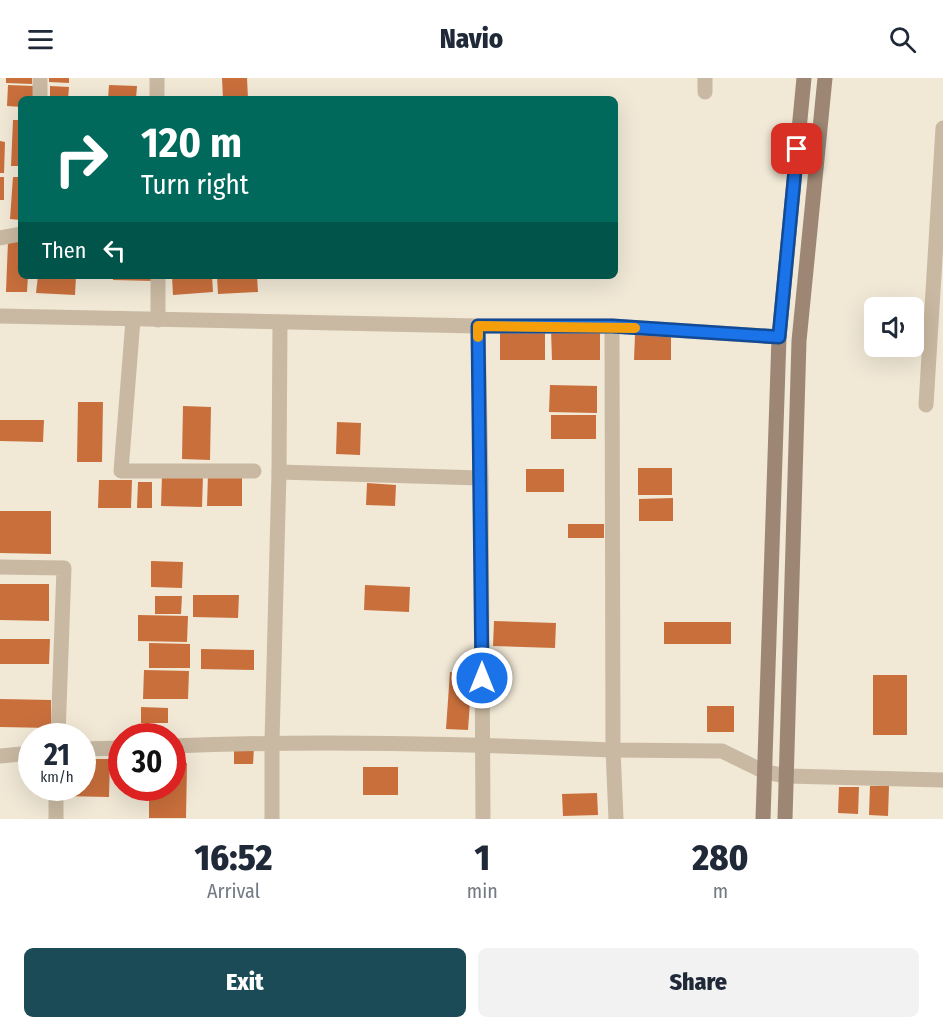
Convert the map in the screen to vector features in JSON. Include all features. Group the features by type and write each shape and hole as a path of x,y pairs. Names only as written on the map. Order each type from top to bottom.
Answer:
{"street":[{"path":"40,78 40,96"},
{"path":"157,78 157,96"},
{"path":"763,819 779,337 804,78"},
{"path":"784,819 799,341 825,78"},
{"path":"926,405 943,128"},
{"path":"0,238 18,235"},
{"path":"158,279 158,320"},
{"path":"0,316 280,323 612,326 779,337"},
{"path":"133,320 121,471 254,471"},
{"path":"272,819 280,323"},
{"path":"478,326 483,819"},
{"path":"612,326 613,750 616,819"},
{"path":"279,472 481,478"},
{"path":"0,567 64,568 58,723"},
{"path":"186,745 272,742 722,751 765,772 787,776 943,780"},
{"path":"0,756 18,754"},
{"path":"56,801 56,819"}],"building":[{"path":"6,78 32,78 32,84 6,83"},
{"path":"49,78 69,78 69,83 49,82"},
{"path":"222,78 247,78 248,96 223,96"},
{"path":"8,85 34,86 33,96 18,96 18,107 7,106"},
{"path":"109,85 137,86 136,96 108,96"},
{"path":"50,86 69,87 68,96 50,96"},
{"path":"13,120 18,120 18,166 11,166"},
{"path":"0,141 5,142 4,173 0,173"},
{"path":"0,177 4,177 4,200 0,200"},
{"path":"13,177 18,177 18,220 10,219"},
{"path":"8,241 18,241 18,279 28,279 27,292 6,292"},
{"path":"38,279 76,279 75,295 36,293"},
{"path":"154,279 154,281 113,280"},
{"path":"172,279 212,279 213,292 173,295"},
{"path":"217,279 257,279 258,292 218,294"},
{"path":"551,330 600,330 600,360 552,360"},
{"path":"500,331 545,331 545,360 500,360"},
{"path":"635,335 671,335 671,360 634,360"},
{"path":"550,385 597,386 597,413 549,412"},
{"path":"78,402 103,402 102,462 77,462"},
{"path":"183,406 211,407 210,460 182,459"},
{"path":"551,415 596,415 596,439 551,439"},
{"path":"0,420 44,420 43,442 0,441"},
{"path":"337,422 361,423 360,455 336,454"},
{"path":"638,468 672,468 672,495 638,495"},
{"path":"526,469 564,469 564,492 526,492"},
{"path":"162,475 203,475 202,507 161,506"},
{"path":"208,475 242,475 242,506 207,506"},
{"path":"99,480 132,480 131,508 98,508"},
{"path":"138,482 152,482 152,508 137,508"},
{"path":"367,483 396,485 395,506 366,505"},
{"path":"673,498 673,521 639,521 639,499"},
{"path":"0,511 51,511 51,554 0,553"},
{"path":"568,524 604,524 604,538 568,538"},
{"path":"151,561 183,562 182,588 151,587"},
{"path":"0,584 49,584 49,621 0,620"},
{"path":"365,585 410,587 409,612 364,610"},
{"path":"193,595 239,595 238,618 193,617"},
{"path":"155,596 182,596 181,614 155,614"},
{"path":"138,615 188,616 187,642 138,641"},
{"path":"494,621 556,623 555,648 493,646"},
{"path":"664,622 731,622 731,644 664,644"},
{"path":"0,639 50,639 49,664 0,664"},
{"path":"149,643 190,644 190,668 149,668"},
{"path":"201,649 254,650 254,670 201,669"},
{"path":"144,670 189,671 188,699 143,699"},
{"path":"450,672 472,674 468,730 446,729"},
{"path":"873,675 907,675 907,735 873,735"},
{"path":"0,699 51,700 51,723 18,723 18,727 0,727"},
{"path":"707,706 734,706 734,732 707,732"},
{"path":"141,707 168,708 168,723 141,723"},
{"path":"234,747 254,747 253,764 234,764"},
{"path":"96,759 108,759 108,797 96,797"},
{"path":"187,763 186,818 149,818 149,801 186,801"},
{"path":"363,767 398,767 398,795 363,795"},
{"path":"870,786 889,786 888,816 869,815"},
{"path":"839,787 859,787 858,814 838,813"},
{"path":"597,793 598,815 563,816 562,794"}],"slow traffic":[{"path":"478,337 478,326 635,328"}],"route":[{"path":"482,678 478,326 612,326 779,337 797,149"}]}
